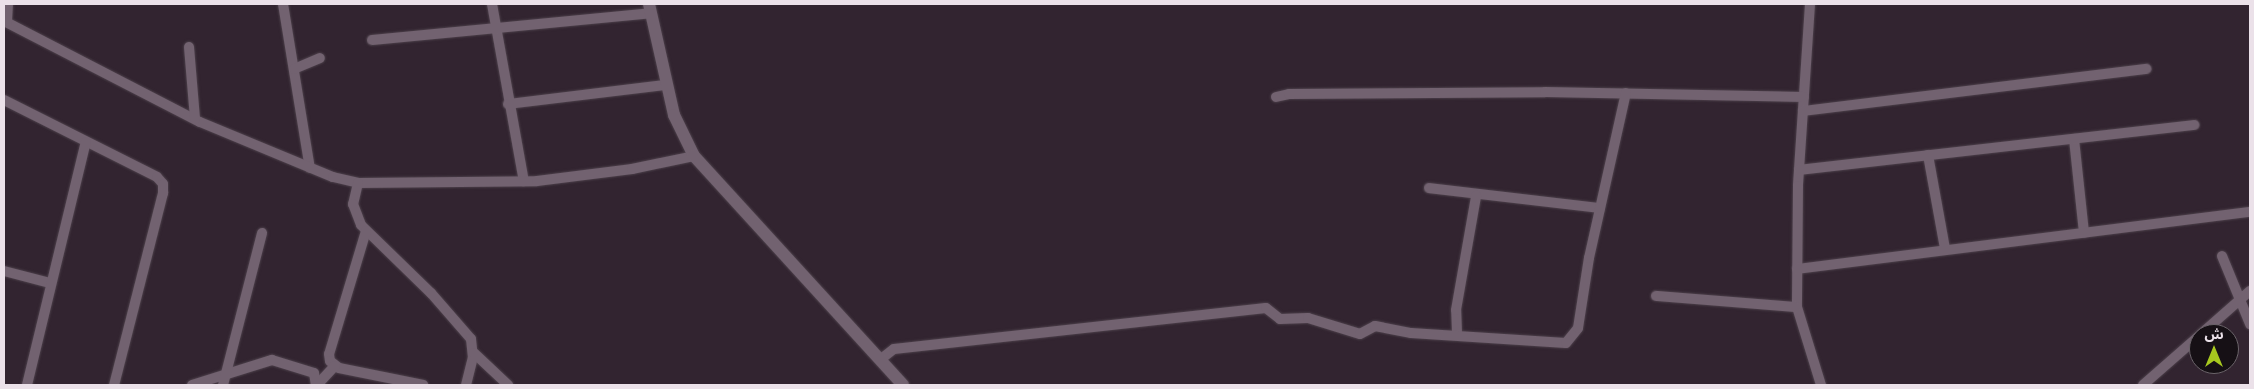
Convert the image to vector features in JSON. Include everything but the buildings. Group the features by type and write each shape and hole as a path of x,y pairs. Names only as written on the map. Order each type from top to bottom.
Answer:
{"street":[{"path":"8,4 5,22 195,119 310,168 358,183 524,181 632,169 694,156"},
{"path":"283,4 310,168"},
{"path":"492,4 508,104 524,181"},
{"path":"1810,4 1799,170 1797,307 1821,385"},
{"path":"372,40 496,29 650,9 674,115 694,156 881,359 902,385"},
{"path":"190,47 195,119"},
{"path":"294,69 320,58"},
{"path":"1803,111 2146,69"},
{"path":"508,104 616,94 666,85"},
{"path":"1276,97 1299,94 1626,93 1804,97"},
{"path":"881,359 894,349 1266,308 1280,319 1308,318 1360,334 1375,326 1411,333 1457,333 1566,342 1578,328 1600,208 1626,93"},
{"path":"4,100 157,177 164,187 114,385"},
{"path":"1799,170 2194,125"},
{"path":"2074,139 2084,232"},
{"path":"27,385 50,283 86,142"},
{"path":"1928,155 1945,249"},
{"path":"358,183 353,204 357,219 366,231 450,312 470,339 474,353 466,385"},
{"path":"1429,188 1476,196 1600,208"},
{"path":"1457,333 1456,310 1476,196"},
{"path":"1797,269 2250,212"},
{"path":"366,231 329,354 335,366 391,382 423,385"},
{"path":"222,385 262,233"},
{"path":"2222,256 2250,324"},
{"path":"4,272 50,283"},
{"path":"2213,324 2250,291"},
{"path":"1656,296 1797,307"},
{"path":"2143,385 2189,345"},
{"path":"474,353 508,385"},
{"path":"192,385 272,360 314,373 316,385"},
{"path":"316,385 335,366"}]}
